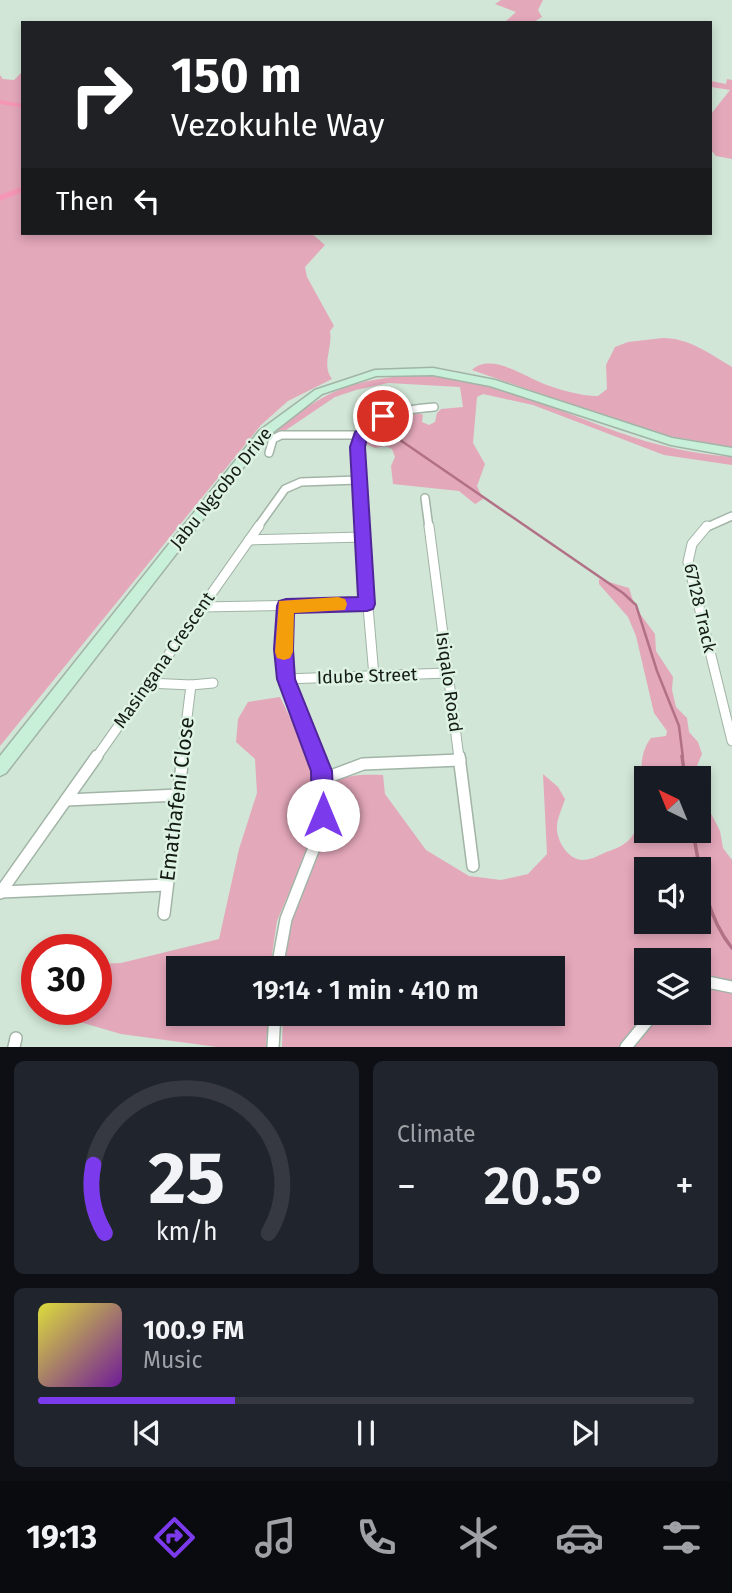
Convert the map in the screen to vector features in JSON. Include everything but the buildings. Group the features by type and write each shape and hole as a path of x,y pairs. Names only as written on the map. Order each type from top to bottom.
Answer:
{"main road":[{"name":"Jabu Ngcobo Drive","path":"0,768 263,435 300,402 340,382 406,371 474,376 653,438 732,452"}],"street":[{"path":"374,676 358,480 360,435 373,423 392,412 434,407"},
{"path":"269,453 273,439 281,435 360,435"},
{"name":"Masingana Crescent","path":"0,893 289,486 301,482 358,480"},
{"name":"Isiqalo Road","path":"425,498 473,866"},
{"name":"67128 Track","path":"732,516 710,524 694,539 688,562 732,741"},
{"path":"249,540 363,537"},
{"path":"201,607 367,604"},
{"path":"279,956 282,933 291,901 319,835 323,815 323,779 317,756 286,679 286,606"},
{"name":"Idube Street","path":"286,679 447,673"},
{"path":"148,683 214,683"},
{"name":"Emathafeni Close","path":"164,914 191,685"},
{"path":"323,779 363,764 460,760"},
{"path":"66,800 178,795"},
{"path":"0,893 166,885"},
{"path":"711,983 732,987"},
{"path":"626,1047 644,1025"},
{"path":"273,1047 274,1026"}],"shaded area":[{"path":"501,0 543,0 538,10 542,17 535,21 506,21 516,12 495,4"},
{"path":"21,73 21,235 313,235 325,245 305,267 307,277 334,326 330,331 327,362 332,379 288,401 261,425 0,746 0,75 3,79 14,80"},
{"path":"727,79 732,80 732,159 716,156 712,151 712,113 730,90 712,87 712,81 726,84"},
{"path":"663,338 690,344 732,367 732,447 657,434 472,370 480,365 498,365 544,384 577,394 598,396 607,389 606,365 615,347 628,342"},
{"path":"418,375 474,383 500,390 645,441 682,450 732,457 732,465 664,455 533,405 483,394 477,397 473,443 485,464 477,486 483,499 475,504 459,491 393,484 391,466 395,457 392,449 385,446 375,448 365,443 374,429 394,418 417,412 423,415 422,422 429,425 435,422 441,409 463,407 460,387 388,383 356,390 335,397 286,430 275,431 325,396 341,389 375,380"},
{"path":"599,579 629,588 635,607 655,634 656,651 673,677 672,690 676,707 687,718 689,732 698,742 702,754 697,766 642,766 651,738 666,736 667,731 654,713 636,636 628,617 599,584"},
{"path":"280,697 303,744 319,797 315,831 277,921 272,956 166,956 166,1026 267,1026 266,1047 217,1047 121,1034 90,1025 112,1025 112,963 219,939 239,849 257,793 255,759 236,742 238,719 248,702"},
{"path":"543,774 558,787 565,799 557,830 562,845 569,854 578,859 588,859 628,841 634,832 634,844 710,844 711,813 720,831 723,848 732,860 732,1047 282,1047 283,1026 565,1026 565,956 286,956 297,907 329,820 330,782 356,776 383,775 385,794 426,850 469,876 501,880 528,874 547,854"}],"waterway":[{"path":"0,102 21,106"},
{"path":"0,198 21,190"},
{"path":"387,431 623,593 636,605 657,671 679,726 683,758"},
{"path":"682,756 683,766"},
{"path":"696,844 710,907 732,948"}],"slow traffic":[{"path":"284,652 286,606 338,604"}],"route":[{"path":"323,815 322,771 286,679 286,606 367,604 358,447 360,435 383,416"}]}
